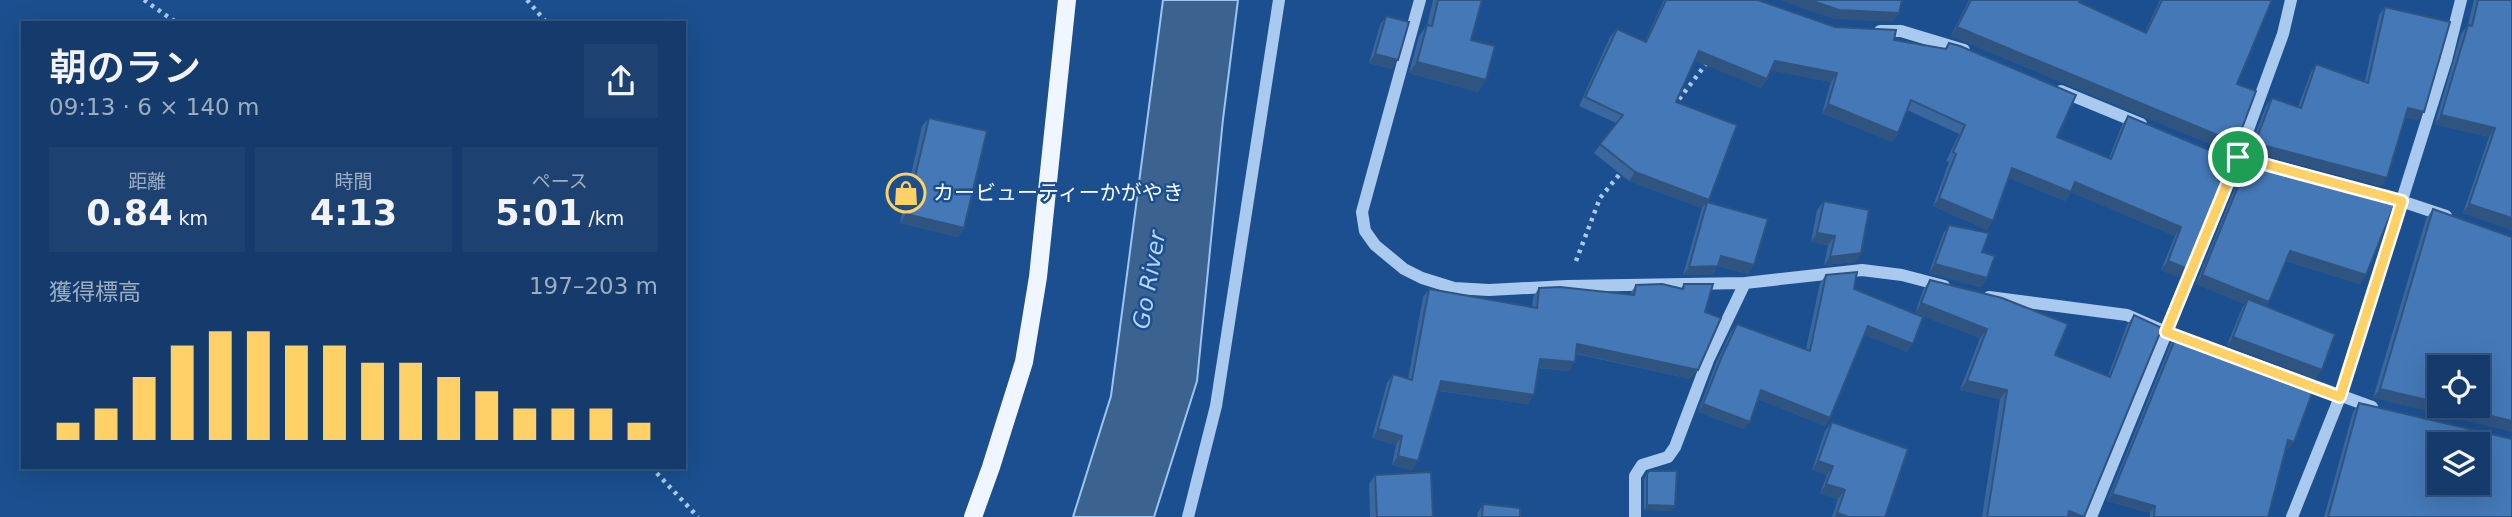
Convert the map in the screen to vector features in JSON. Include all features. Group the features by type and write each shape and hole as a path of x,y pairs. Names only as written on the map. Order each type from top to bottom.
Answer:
{"main road":[{"path":"973,517 992,467 1024,362 1038,277 1067,0"}],"street":[{"path":"1188,517 1216,406 1279,0"},
{"path":"1420,0 1362,212 1365,231 1375,245 1404,269 1454,288 1489,290 1745,283 1862,270 1902,275 1954,289"},
{"path":"2091,517 2238,157 2283,34 2291,0"},
{"path":"2292,517 2340,397 2446,60 2461,0"},
{"path":"1866,30 1900,32 1983,57"},
{"path":"2047,84 2149,128"},
{"path":"2200,149 2213,155 2238,157 2322,179"},
{"path":"2375,193 2463,222"},
{"path":"1635,517 1635,476 1642,465 1668,457 1675,447 1707,360 1745,283"},
{"path":"1980,296 2127,315 2340,397 2388,412"}],"path":[{"path":"144,0 174,21"},
{"path":"527,0 545,21"},
{"path":"1667,115 1713,53"},
{"path":"1567,286 1600,198 1625,167"},
{"path":"653,469 698,517"}],"water":[{"name":"Go River","path":"1163,0 1238,0 1223,119 1197,381 1154,517 1073,517 1111,396"}],"building":[{"path":"1438,0 1482,0 1471,40 1495,46 1486,80 1417,62 1427,25 1432,26"},
{"path":"1666,0 1758,0 1835,27 1896,30 1894,40 1946,49 1949,43 1960,46 2076,95 2057,137 2111,159 2128,116 2216,153 2232,156 2186,268 2168,261 2181,227 2075,182 2071,192 2012,168 1993,221 1939,198 1956,154 1953,152 1965,125 1911,100 1898,133 1828,104 1837,73 1775,61 1767,79 1699,51 1676,102 1737,125 1709,200 1635,172 1600,144 1623,115 1585,97 1617,29 1646,42"},
{"path":"1810,0 1902,0 1899,13 1839,10"},
{"path":"1971,0 2080,0 2079,2 2146,33 2162,0 2272,0 2237,84 2256,91 2238,139 2222,137 1957,27"},
{"path":"2478,0 2512,0 2512,218 2469,204 2495,128 2441,115 2468,25 2472,26"},
{"path":"2385,7 2450,22 2424,112 2408,108 2387,178 2255,143 2272,98 2301,108 2316,64 2368,83"},
{"path":"1386,16 1409,22 1398,60 1375,54"},
{"path":"929,118 987,131 964,228 906,214"},
{"path":"2249,159 2397,198 2366,275 2290,251 2269,302 2202,275"},
{"path":"1824,201 1869,210 1861,253 1830,257 1835,236 1817,233"},
{"path":"1707,202 1768,219 1754,265 1721,256 1718,266 1689,267"},
{"path":"2433,209 2512,237 2512,421 2490,416 2490,355 2427,355 2427,400 2380,389"},
{"path":"1949,225 1989,233 1982,252 1995,256 1987,278 1935,264"},
{"path":"1857,272 1854,289 1923,317 1913,344 1868,326 1830,418 1761,390 1750,422 1703,404 1737,324 1810,351 1826,275"},
{"path":"1930,280 2002,298 2068,324 2055,355 2110,377 2134,315 2162,328 2084,517 2069,511 2068,517 1987,517 2007,390 1967,381 1987,329 1921,303"},
{"path":"1662,284 1683,289 1684,284 1713,284 1705,312 1721,318 1698,370 1577,344 1575,362 1540,359 1534,395 1441,381 1418,461 1398,456 1402,436 1378,429 1393,374 1412,380 1429,289 1537,308 1539,288 1560,287 1634,295 1636,285"},
{"path":"2248,299 2335,334 2322,370 2233,337"},
{"path":"2176,337 2314,388 2294,442 2288,440 2268,517 2154,517 2155,506 2112,494"},
{"path":"2359,403 2482,432 2427,432 2427,495 2490,495 2490,434 2512,439 2512,517 2328,517"},
{"path":"1832,422 1908,449 1885,517 1849,517 1837,513 1845,490 1826,484 1833,466 1818,461"},
{"path":"1649,471 1677,471 1675,506 1647,505"},
{"path":"1431,472 1433,517 1377,517 1375,475"},
{"path":"1483,504 1520,508 1520,517 1482,517"}],"place":[{"name":"カービューティーかがやき","path":"906,193"}],"route":[{"path":"2238,157 2402,201 2340,397 2166,332 2238,157"}]}
